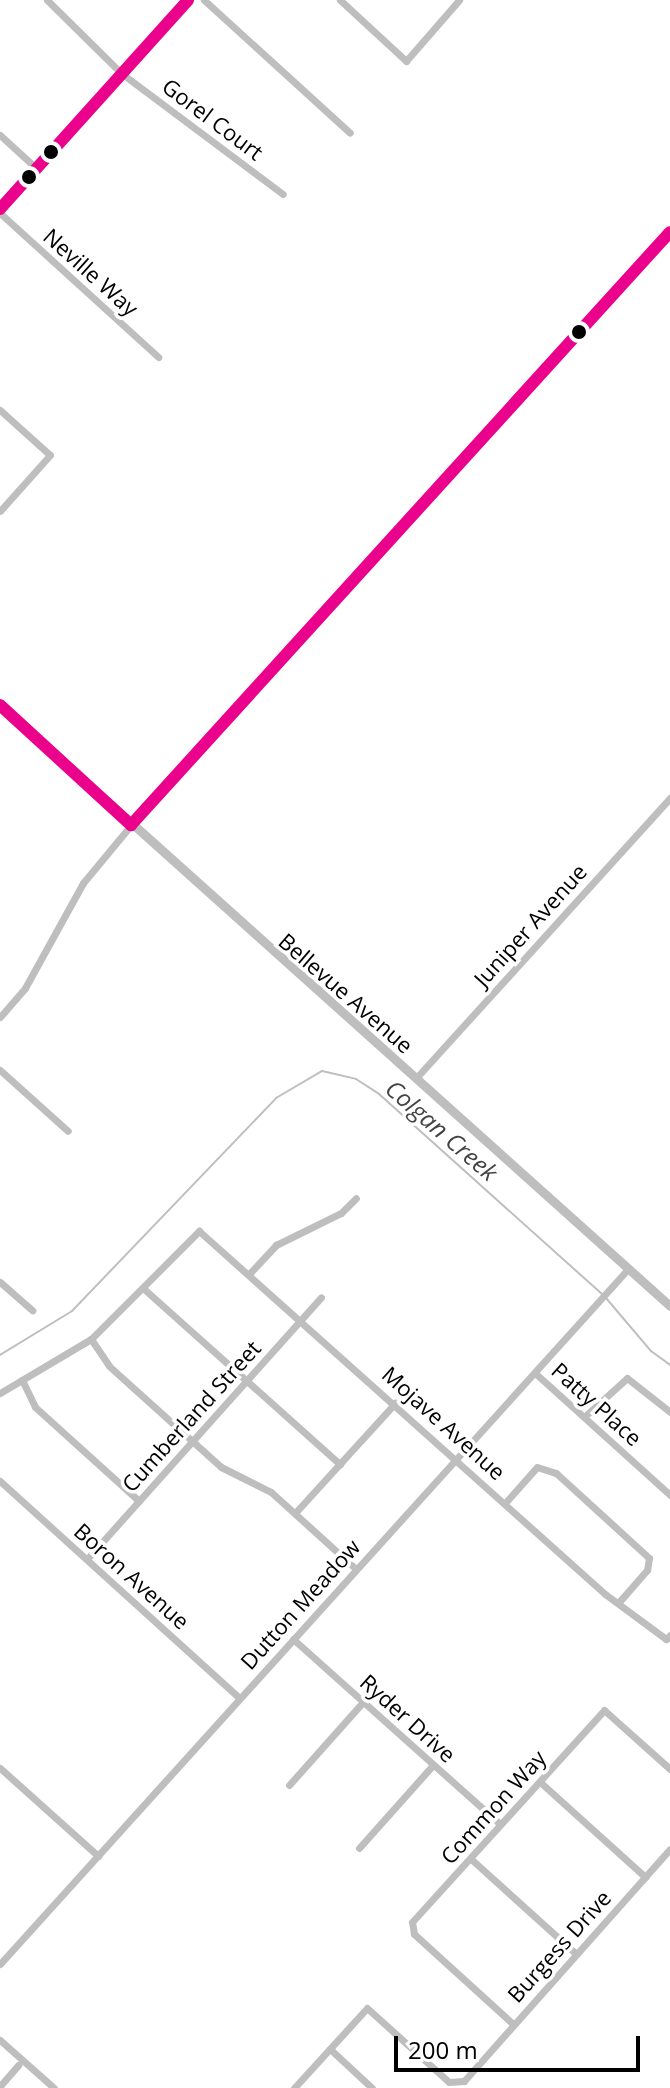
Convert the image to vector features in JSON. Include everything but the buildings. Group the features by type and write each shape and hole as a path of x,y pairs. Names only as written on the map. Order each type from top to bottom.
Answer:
{"street":[{"name":"Gorel Court","path":"47,0 121,73 283,194"},
{"path":"0,211 188,0"},
{"path":"204,0 350,133"},
{"path":"340,0 406,61 459,0"},
{"path":"0,135 36,168"},
{"name":"Neville Way","path":"0,211 158,357"},
{"path":"0,1017 25,988 83,883 131,825 670,232"},
{"path":"0,410 50,455 0,511"},
{"name":"Bellevue Avenue","path":"0,705 670,1306"},
{"name":"Juniper Avenue","path":"417,1077 670,798"},
{"path":"0,1070 68,1131"},
{"path":"249,1274 276,1245 341,1213 356,1198"},
{"name":"Mojave Avenue","path":"144,1289 190,1235 199,1231 619,1602 668,1637"},
{"name":"Dutton Meadow","path":"0,1964 628,1269"},
{"path":"0,1282 32,1310"},
{"path":"0,1393 91,1339 144,1289 340,1464"},
{"name":"Cumberland Street","path":"87,1559 321,1297"},
{"path":"91,1339 109,1366 221,1467 271,1492 356,1569"},
{"name":"Patty Place","path":"535,1373 670,1495"},
{"path":"584,1417 618,1381 627,1378 670,1412"},
{"path":"22,1380 35,1407 139,1501"},
{"path":"295,1513 395,1403"},
{"path":"505,1503 537,1467 556,1473 649,1558 647,1570 619,1602"},
{"name":"Boron Avenue","path":"0,1481 239,1698"},
{"name":"Ryder Drive","path":"293,1639 499,1823"},
{"path":"289,1785 363,1702"},
{"name":"Common Way","path":"513,2024 411,1928 499,1823 604,1710 670,1769"},
{"path":"359,1848 433,1765"},
{"path":"0,1768 98,1856"},
{"path":"540,1782 645,1877"},
{"name":"Burgess Drive","path":"330,2049 367,2008 442,2076 457,2083 670,1849"},
{"path":"471,1859 576,1954"},
{"path":"0,2040 54,2088"},
{"path":"294,2088 330,2049 372,2088"},
{"path":"0,2086 18,2065"}],"waterway":[{"name":"Colgan Creek","path":"0,1355 72,1311 276,1098 322,1071 356,1079 379,1094 602,1294"},
{"name":"Colgan Creek","path":"606,1298 651,1351 670,1365"}],"transit line":[{"path":"0,209 188,0"},
{"path":"0,705 131,825 670,232"}]}
